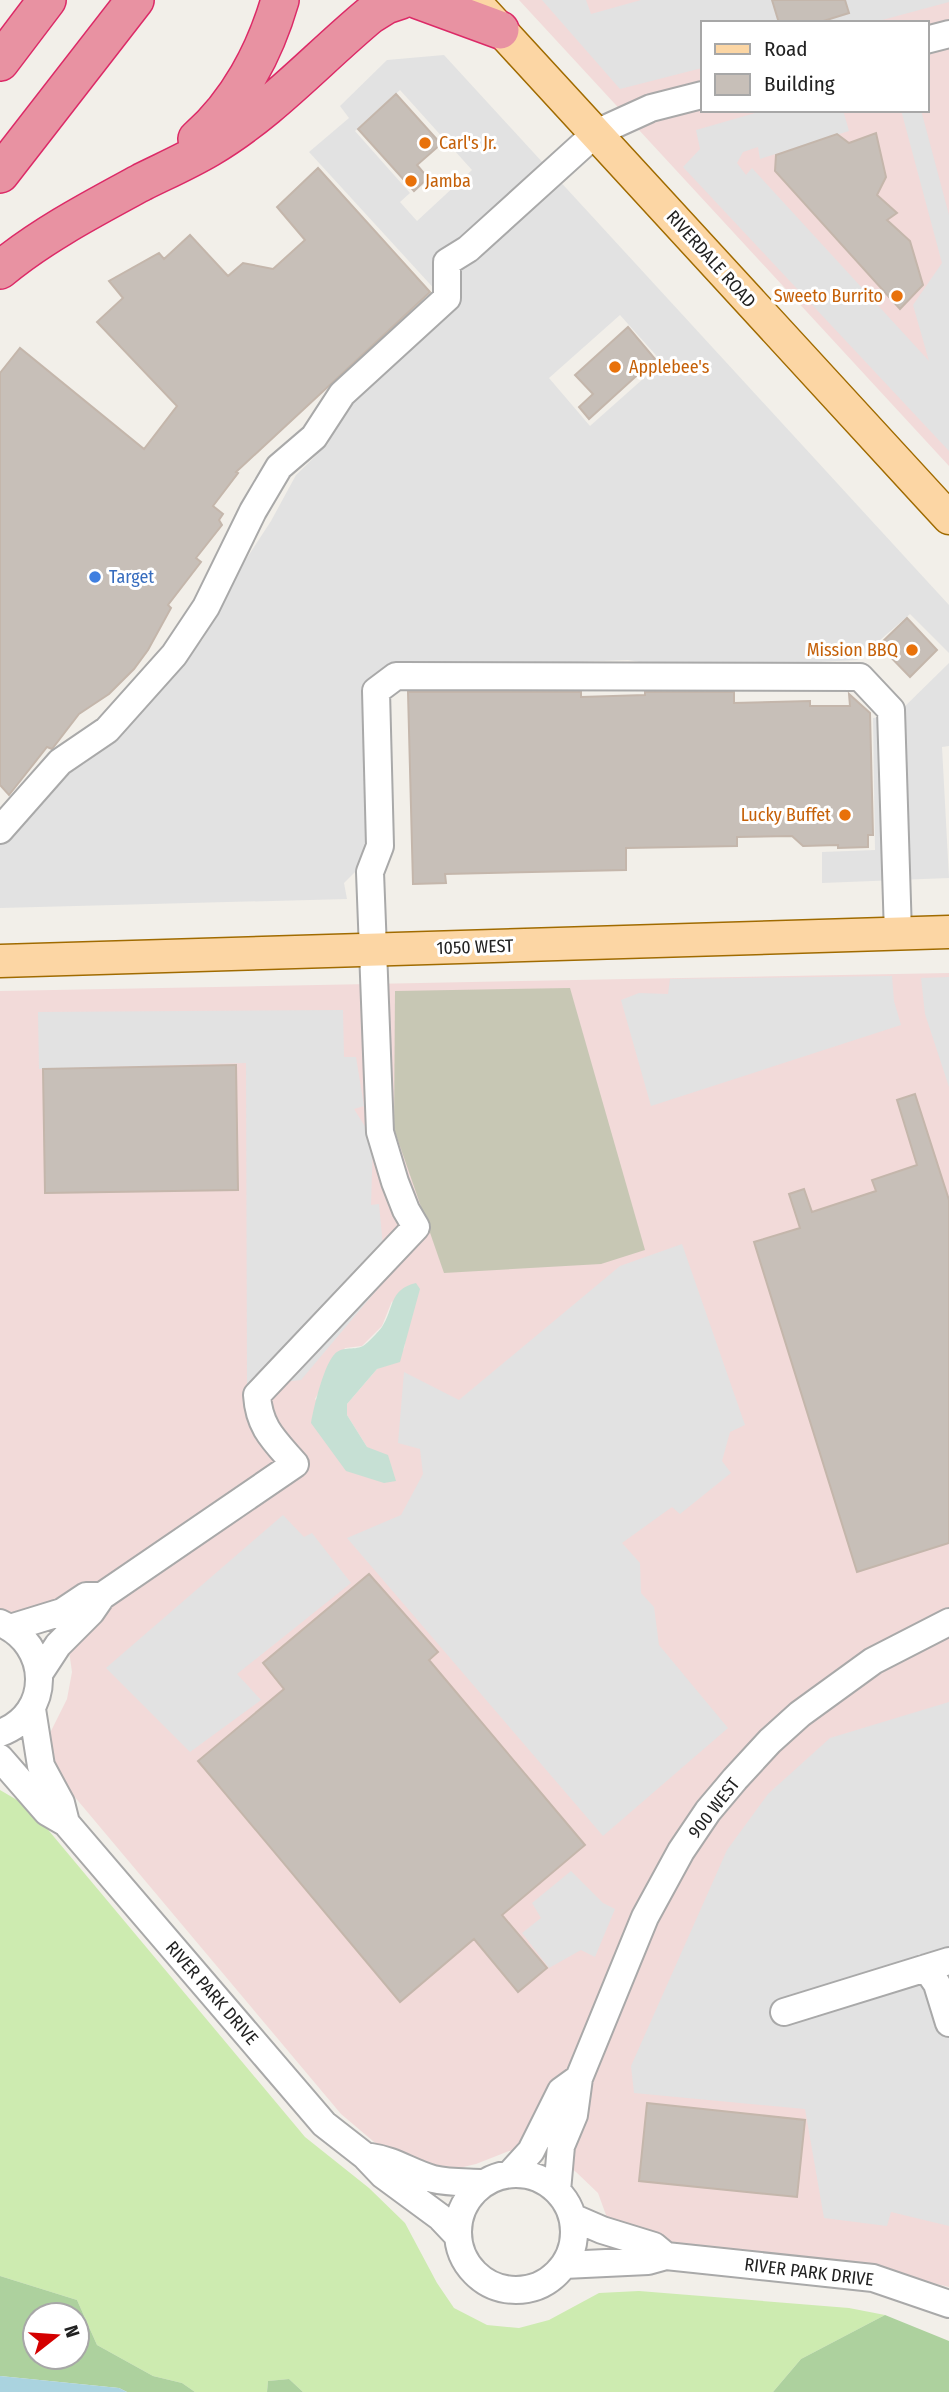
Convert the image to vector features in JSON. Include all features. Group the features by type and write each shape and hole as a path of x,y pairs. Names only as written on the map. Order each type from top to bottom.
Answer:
{"highway":[{"path":"0,62 47,0"},
{"path":"0,174 135,0"},
{"path":"141,183 202,135 230,103 256,62 280,0"},
{"path":"0,270 13,258 66,226 208,149 281,96 370,15 401,0"},
{"path":"418,0 497,15"}],"main road":[{"name":"RIVERDALE ROAD","path":"473,0 497,15 596,133 949,518"},
{"name":"1050 WEST","path":"0,961 949,932"}],"street":[{"path":"928,39 949,34"},
{"path":"0,830 60,761 107,730 174,656 206,607 253,512 279,467 314,436 342,394 447,298 447,262 468,249 596,133 652,108 701,95"},
{"path":"39,1674 58,1646 91,1612 102,1596 295,1464 263,1426 257,1395 416,1227 395,1182 380,1132 370,872 380,846 376,691 397,676 860,677 891,710 898,934"},
{"path":"5,1626 62,1612 86,1596 102,1596"},
{"name":"900 WEST","path":"557,2191 561,2146 574,2115 579,2078 645,1917 669,1870 708,1811 770,1741 813,1703 873,1661 949,1622"},
{"path":"0,1734 22,1721 32,1709 39,1686 37,1660 31,1647 5,1626"},
{"name":"RIVER PARK DRIVE","path":"32,1709 41,1766 61,1803 66,1823"},
{"name":"RIVER PARK DRIVE","path":"0,1758 47,1812 66,1823 324,2124 365,2156 383,2175 440,2217 458,2236"},
{"path":"784,2012 937,1964 937,1984 949,2023"},
{"name":"900 WEST","path":"511,2173 531,2151 561,2091 579,2078"},
{"name":"RIVER PARK DRIVE","path":"365,2156 390,2160 436,2180 483,2183"},
{"path":"511,2173 544,2180 557,2191 572,2217 573,2242 564,2264 553,2277 524,2290 501,2288 480,2277 468,2266 461,2252 458,2236 463,2206 472,2194 483,2183 511,2173"},
{"name":"RIVER PARK DRIVE","path":"572,2217 602,2230 654,2246 666,2256"},
{"name":"RIVER PARK DRIVE","path":"564,2264 648,2261 666,2256 873,2278 949,2304"}],"shaded area":[{"path":"519,0 949,0 949,466"},
{"path":"542,0 586,0 591,14 641,0 772,0 778,21 701,21 701,68 620,89"},
{"path":"845,0 949,0 878,21 823,21 848,13"},
{"path":"444,55 949,605 949,653 910,614 857,660 679,669 628,660 380,670 366,684 369,858 344,883 347,899 0,908 0,844 62,772 151,701 203,639 237,573 271,521 296,475 328,444 342,413 450,306 309,152 349,118 340,106 387,60","holes":["400,90 472,170 417,221 400,202 410,193 355,131","620,315 662,362 590,426 549,378"]},
{"path":"759,112 844,112 849,131 760,159 758,147 743,152 737,163 746,175 752,168 929,361 913,305 942,263 902,112 922,112 949,215 949,451 683,167 700,149 696,130"},
{"path":"949,663 949,746 942,747 949,878 822,883 822,852 875,850 873,718 896,715"},
{"path":"949,973 949,2287 879,2270 607,2251 610,2226 598,2193 576,2172 549,2153 509,2151 476,2164 434,2174 399,2163 341,2114 58,1777 49,1754 50,1733 67,1699 72,1672 68,1644 46,1621 0,1609 0,991","holes":["392,1301 406,1336 404,1349 377,1369 347,1404 347,1415 367,1447 315,1399 345,1348 362,1346 382,1326"]},
{"path":"892,976 894,1001 901,1025 651,1106 621,1000 639,993 668,994 670,979"},
{"path":"949,977 949,1087 925,1014 921,978"},
{"path":"570,988 645,1250 601,1264 444,1273 394,1129 395,991"},
{"path":"343,1010 344,1057 356,1057 364,1106 354,1109 373,1139 371,1205 379,1204 386,1279 301,1380 247,1386 246,1063 39,1069 38,1012"},
{"path":"682,1244 745,1425 730,1432 722,1461 731,1473 680,1514 672,1507 622,1543 640,1563 641,1593 654,1607 659,1645 728,1728 603,1836 347,1538 401,1515 423,1474 420,1449 398,1443 404,1372 459,1400 620,1266"},
{"path":"416,1283 420,1289 400,1362 377,1369 347,1404 347,1415 367,1447 388,1455 396,1481 384,1483 346,1471 311,1423 322,1378 333,1356 340,1350 363,1346 368,1342 382,1327 393,1300 401,1290"},
{"path":"283,1515 304,1537 312,1533 351,1583 237,1674 261,1700 190,1752 106,1668"},
{"path":"949,1702 949,1970 944,1972 949,1988 949,2226 891,2212 887,2226 824,2218 805,2109 634,2093 631,2066 727,1850 768,1794 830,1738"},
{"path":"571,1871 603,1903 615,1909 595,1957 581,1950 549,1968 522,1933 541,1918 532,1903"}],"green space":[{"path":"0,1790 29,1807 305,2137 369,2188 405,2223 437,2283 454,2308 487,2325 519,2328 549,2320 599,2293 639,2291 849,2308 885,2315 801,2359 773,2392 303,2392 289,2379 268,2381 267,2392 195,2392 182,2383 153,2376 97,2345 91,2332 91,2301 77,2301 0,2276"},
{"path":"0,2276 77,2301 21,2301 21,2371 91,2371 91,2332 97,2345 153,2376 182,2383 195,2392 127,2392 119,2388 0,2376"},
{"path":"885,2315 949,2341 949,2392 773,2392 801,2359"},
{"path":"289,2379 303,2392 267,2392 268,2381"}],"water":[{"path":"0,2376 119,2388 127,2392 0,2392"}],"building":[{"path":"772,0 845,0 849,13 823,21 778,21"},
{"path":"396,94 441,144 417,165 428,178 414,191 358,129"},
{"path":"876,133 886,177 877,195 897,213 887,220 910,241 923,285 900,309 775,171 776,155 837,134 849,143"},
{"path":"318,168 430,292 236,472 238,473 213,506 223,514 219,520 222,525 196,558 201,562 168,605 171,608 148,650 134,669 109,694 79,714 52,749 47,747 9,795 0,785 0,373 20,348 144,449 177,406 97,322 123,298 109,281 159,253 164,259 190,235 228,276 243,263 273,269 305,240 277,207"},
{"name":"Applebee's","path":"628,327 655,359 589,419 579,407 593,394 575,375"},
{"path":"907,618 937,650 910,677 879,645"},
{"path":"408,692 581,692 581,697 645,695 645,692 734,692 734,703 810,701 810,706 850,706 849,694 870,713 873,835 868,835 868,847 803,846 792,836 737,837 737,846 626,848 626,870 445,874 446,883 413,884"},
{"path":"236,1065 238,1190 45,1193 43,1069"},
{"path":"915,1094 949,1200 949,1543 857,1572 754,1242 800,1228 789,1194 804,1189 812,1212 876,1191 872,1180 917,1165 897,1100"},
{"path":"369,1574 438,1652 429,1660 585,1845 502,1915 547,1968 518,1992 474,1939 400,2002 198,1761 284,1689 263,1663"},
{"path":"647,2103 805,2120 797,2197 639,2181"}],"place":[{"name":"Carl's Jr.","path":"425,143"},
{"name":"Jamba","path":"411,181"},
{"name":"Sweeto Burrito","path":"897,296"},
{"name":"Applebee's","path":"615,367"},
{"name":"Target","path":"95,577"},
{"name":"Mission BBQ","path":"912,650"},
{"name":"Lucky Buffet","path":"845,815"}]}
